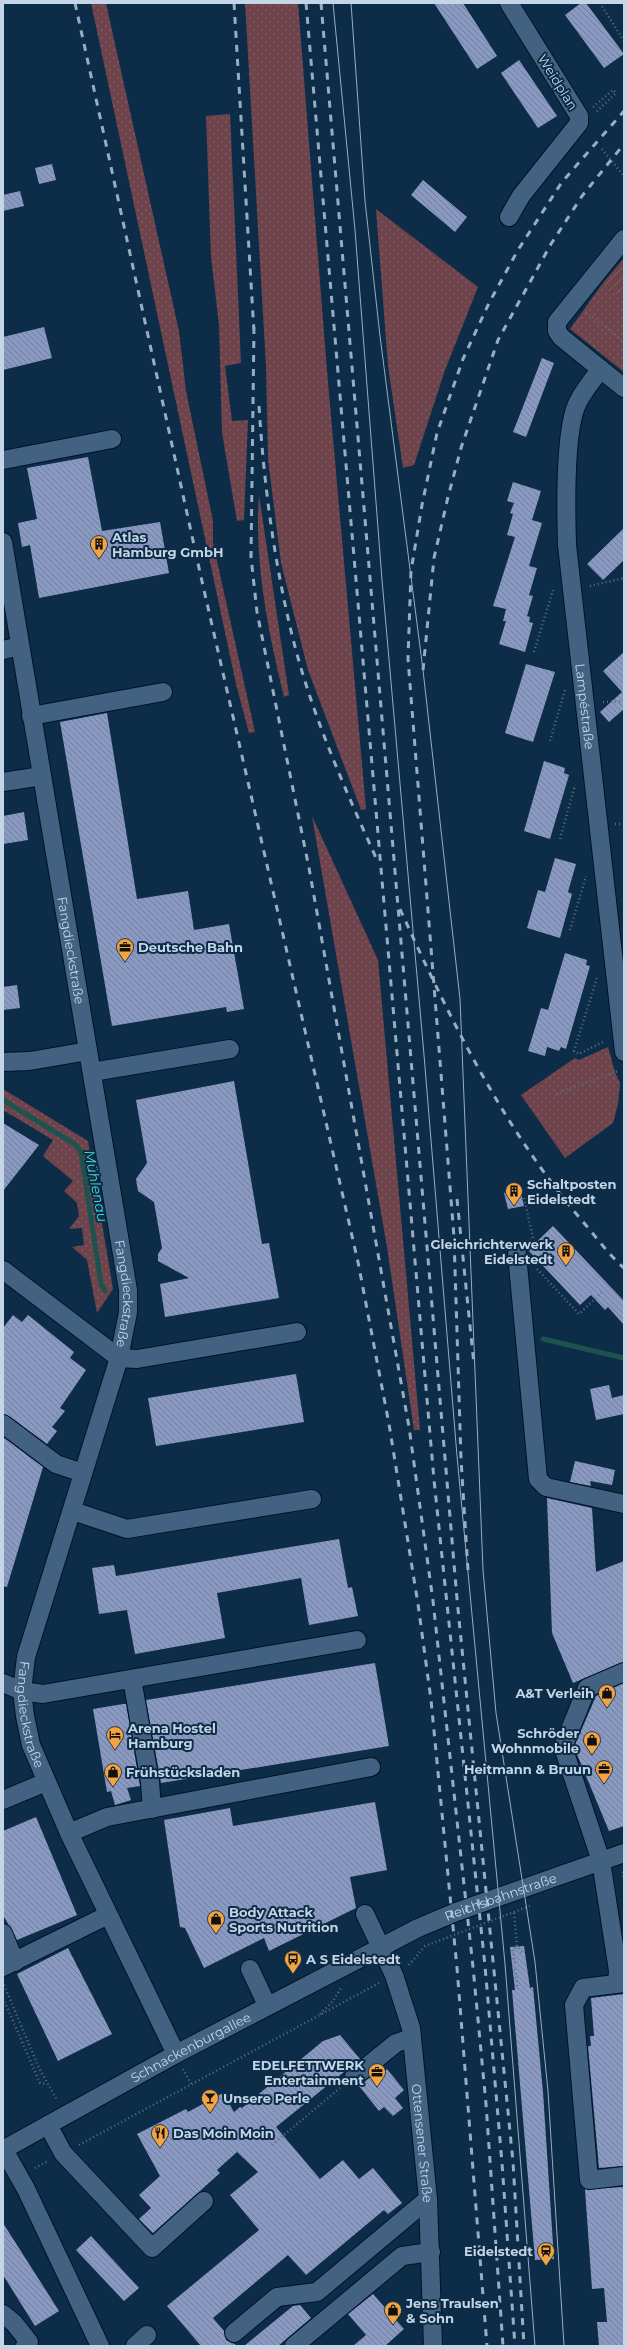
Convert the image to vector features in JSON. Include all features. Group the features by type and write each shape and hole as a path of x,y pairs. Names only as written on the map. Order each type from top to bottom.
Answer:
{"street":[{"name":"Weidplan","path":"509,3 586,115 521,196 509,216"},
{"path":"624,239 557,322 557,331 561,337 624,388"},
{"name":"Lampéstraße","path":"601,369 578,402 572,419 566,514 567,545 624,1052"},
{"path":"3,460 112,439"},
{"name":"Fangdieckstraße","path":"4,551 12,648 31,716 42,776 128,1290 128,1312 119,1358 83,1473 73,1511 26,1657 22,1691 25,1716 32,1745 46,1782 108,1915 178,2058"},
{"path":"31,716 163,692"},
{"path":"3,782 42,776"},
{"path":"92,1072 230,1049"},
{"path":"3,1062 30,1061 88,1051"},
{"path":"517,1254 538,1479 546,1487 624,1504"},
{"name":"Fangdieckstraße","path":"3,1270 119,1358"},
{"path":"119,1358 137,1359 297,1332"},
{"path":"3,1424 56,1464 83,1473"},
{"path":"73,1511 127,1529 312,1499"},
{"path":"3,1683 22,1691 43,1694 357,1640"},
{"path":"624,1672 587,1688 563,1747 603,1868 621,1983 583,1988 574,2005 589,2180 624,2176"},
{"path":"132,1679 150,1782 152,1809"},
{"path":"69,1833 107,1817 372,1767"},
{"path":"3,1800 46,1782"},
{"name":"Reichsbahnstraße","path":"380,1946 456,1912 511,1892 603,1868 624,1853"},
{"name":"Ottensener Straße","path":"365,1914 402,1995 412,2038 428,2199 433,2346"},
{"path":"3,1933 9,1964 108,1915"},
{"name":"Schnackenburgallee","path":"3,2150 178,2058 268,2005 380,1946"},
{"path":"250,1969 268,2005"},
{"path":"354,2077 396,2043 412,2038"},
{"path":"48,2125 63,2153 152,2248 204,2201"},
{"path":"3,2150 19,2176 100,2346"},
{"path":"234,2333 278,2297 317,2292 428,2199"},
{"path":"294,2346 402,2256 430,2252"},
{"path":"3,2314 14,2323 29,2342 25,2346"}],"path":[{"path":"600,3 624,41"},
{"path":"613,90 616,93 586,115 584,115 613,90"},
{"path":"602,149 624,176"},
{"path":"581,308 624,342"},
{"path":"589,586 624,578"},
{"path":"534,652 556,583"},
{"path":"550,741 566,686"},
{"path":"595,703 624,701"},
{"path":"560,839 576,782"},
{"path":"570,930 588,870"},
{"path":"599,972 574,1051 579,1054 611,1039"},
{"path":"556,1094 618,1071"},
{"path":"517,1254 533,1238 524,1198"},
{"path":"536,1268 579,1314 603,1291"},
{"path":"603,1868 623,1870 624,1881"},
{"path":"511,1892 517,1946 522,1953"},
{"path":"408,1967 425,1946 535,1904"},
{"path":"515,1963 514,1950 517,1946"},
{"path":"515,1969 518,1989"},
{"path":"19,2176 384,1980"},
{"path":"3,1982 33,2052 57,2100"},
{"path":"7,1993 3,1997 40,2083 48,2084"},
{"path":"8,2009 14,2008"},
{"path":"19,2034 24,2032"},
{"path":"27,2054 33,2052"},
{"path":"178,2058 192,2084"},
{"path":"272,2145 354,2077"}],"shaded area":[{"path":"91,3 106,3 179,331 186,391 213,521 213,543 255,732 249,733 236,684"},
{"path":"245,3 298,3 327,371 366,809 361,810 308,670 281,563 268,459 266,366"},
{"path":"230,114 241,363 225,366 232,421 248,420 244,520 237,521 222,433 219,325 211,257 206,116"},
{"path":"376,209 478,287 445,370 414,465 403,468 388,366"},
{"path":"624,258 624,302 603,283"},
{"path":"603,283 624,302 624,372 570,329"},
{"path":"259,495 289,695 284,697 268,622 260,571 258,520"},
{"path":"312,816 378,960 420,1430 414,1430 387,1247"},
{"path":"608,1047 615,1072 620,1083 618,1104 613,1123 565,1158 521,1095 575,1058 579,1060"},
{"path":"3,1089 88,1141 113,1289 97,1313 87,1260 72,1247 84,1245 82,1228 69,1229 79,1216 77,1203 64,1191 73,1181 43,1156 53,1140 3,1110"}],"building":[{"path":"434,3 463,3 497,56 477,69"},
{"path":"581,3 586,3 624,54 604,68 565,15"},
{"path":"519,60 557,116 538,128 501,73"},
{"path":"52,164 56,180 39,184 35,168"},
{"path":"423,180 467,217 455,232 411,195"},
{"path":"20,191 24,206 3,211 3,195"},
{"path":"44,327 52,358 3,370 3,337"},
{"path":"542,358 554,363 526,437 513,432"},
{"path":"88,457 102,531 160,522 169,573 39,598 30,545 22,547 18,523 37,519 27,468"},
{"path":"513,482 541,491 532,520 542,523 529,566 537,568 529,595 533,596 527,616 530,617 529,622 533,623 525,652 499,644 506,621 503,621 506,609 493,606 515,537 507,535 513,514 510,513 514,503 507,501"},
{"path":"624,528 624,560 603,580 587,564"},
{"path":"624,652 624,709 609,722 600,712 622,692 603,671"},
{"path":"526,664 555,672 533,742 505,733"},
{"path":"107,713 137,899 188,891 194,930 229,924 244,1009 227,1012 226,1007 112,1026 60,722"},
{"path":"544,761 565,768 564,773 569,775 550,839 524,831"},
{"path":"24,812 28,840 3,844 3,816"},
{"path":"555,858 576,864 568,892 572,894 560,938 527,928 538,890 545,892"},
{"path":"565,953 587,960 586,965 590,966 566,1049 561,1047 559,1051 547,1047 545,1056 528,1051 541,1008 548,1010"},
{"path":"17,985 20,1008 3,1010 3,987"},
{"path":"234,1081 262,1244 269,1243 279,1298 165,1317 160,1284 189,1278 158,1261 158,1254 162,1248 154,1202 138,1191 136,1179 147,1163 136,1100"},
{"path":"3,1123 39,1145 3,1191"},
{"name":"Schaltposten Eidelstedt","path":"520,1189 524,1206 508,1209 504,1193"},
{"name":"Gleichrichterwerk Eidelstedt","path":"553,1226 624,1301 624,1325 608,1307 605,1310 591,1295 580,1305 528,1250"},
{"path":"13,1315 22,1322 28,1315 74,1352 70,1358 86,1370 60,1408 65,1411 52,1427 57,1431 47,1444 9,1416 3,1414 3,1328"},
{"path":"296,1374 304,1422 156,1446 148,1398"},
{"path":"609,1385 612,1398 624,1395 624,1414 596,1420 590,1389"},
{"path":"3,1437 43,1467 7,1587 3,1586"},
{"path":"575,1461 615,1470 612,1485 590,1481 591,1486 570,1482"},
{"path":"547,1498 592,1508 596,1572 624,1561 624,1662 573,1683 552,1633"},
{"path":"339,1539 348,1588 352,1587 358,1616 309,1625 301,1578 217,1593 225,1638 135,1654 127,1610 99,1614 92,1568 114,1565 116,1576"},
{"path":"375,1663 389,1746 161,1783 146,1700"},
{"path":"624,1683 624,1826 609,1831 574,1747 596,1696"},
{"path":"126,1704 140,1786 127,1788 131,1800 115,1805 111,1791 107,1792 93,1709"},
{"path":"375,1802 387,1870 350,1877 356,1908 269,1951 264,1938 204,1968 185,1928 180,1927 164,1820 230,1808 233,1826"},
{"path":"36,1817 77,1915 17,1940 3,1915 3,1831"},
{"path":"524,1946 530,1988 533,1987 543,2092 554,2259 535,2260 512,1990 515,1990 510,1947"},
{"path":"68,1948 112,2034 58,2061 17,1974"},
{"path":"624,1994 624,2166 599,2168 588,2046 591,2046 590,2036 594,2036 591,1998"},
{"path":"340,2035 360,2059 276,2127 320,2179 343,2160 359,2179 373,2168 402,2203 388,2214 384,2210 306,2275 288,2255 213,2318 224,2331 226,2340 238,2346 201,2346 167,2306 259,2230 230,2195 258,2172 237,2152 217,2170 220,2173 153,2233 139,2219 151,2208 139,2195 160,2176 137,2134 186,2109 188,2112 223,2093 234,2112 240,2107 242,2108 323,2041"},
{"path":"387,2069 404,2090 395,2098 403,2108 393,2116 384,2107 379,2111 359,2086 373,2075 376,2079"},
{"path":"624,2187 624,2346 599,2346 597,2322 607,2322 604,2288 592,2289 585,2189"},
{"path":"3,2223 59,2311 35,2326 3,2275"},
{"path":"91,2236 139,2288 124,2301 76,2250"},
{"path":"373,2294 404,2329 385,2346 353,2346 366,2335 348,2314"},
{"path":"300,2305 311,2318 278,2346 244,2346 293,2306"}],"waterway":[{"name":"Mühlenau","path":"3,1100 76,1145 81,1152 101,1284 105,1291"},
{"name":"Mühlenau","path":"543,1339 624,1358"}],"tram line":[{"path":"333,3 355,230 382,580 424,1055 457,1456 505,1964 535,2346"},
{"path":"351,3 365,201 380,336 423,670 460,999 483,1570 496,1713 535,1962 548,2091 564,2346"}],"railway":[{"path":"75,3 201,577 358,1262 389,1424 418,1604 431,1700 457,1968 487,2346"},
{"path":"234,3 254,332"},
{"path":"306,3 434,1480 485,1966 502,2163 515,2346"},
{"path":"321,3 457,1599 513,2162 524,2346"},
{"path":"468,1570 461,1459 454,1237 408,659 411,571 422,505 437,433 463,359 489,303 518,250 562,182 624,111"},
{"path":"423,670 434,558 461,448 498,340 551,244 582,196 624,144"},
{"path":"254,327 251,557 257,612 309,868 409,1427 433,1601 473,1967 486,2104 503,2346"},
{"path":"259,406 267,494 275,552 293,639 319,724 341,779 377,860"},
{"path":"400,909 459,1032 504,1112 555,1187 613,1258 624,1268"},
{"path":"457,1199 474,1365"}],"place":[{"name":"Atlas Hamburg GmbH","path":"99,559"},
{"name":"Deutsche Bahn","path":"125,962"},
{"name":"Schaltposten Eidelstedt","path":"514,1206"},
{"name":"Gleichrichterwerk Eidelstedt","path":"566,1266"},
{"name":"A&T Verleih","path":"607,1708"},
{"name":"Arena Hostel Hamburg","path":"115,1750"},
{"name":"Schröder Wohnmobile","path":"592,1755"},
{"name":"Heitmann & Bruun","path":"604,1784"},
{"name":"Frühstücksladen","path":"113,1787"},
{"name":"Body Attack Sports Nutrition","path":"216,1934"},
{"name":"A S Eidelstedt","path":"293,1974"},
{"name":"EDELFETTWERK Entertainment","path":"377,2087"},
{"name":"Unsere Perle","path":"210,2113"},
{"name":"Das Moin Moin","path":"160,2148"},
{"name":"Eidelstedt","path":"546,2266"},
{"name":"Jens Traulsen & Sohn","path":"393,2325"}]}
